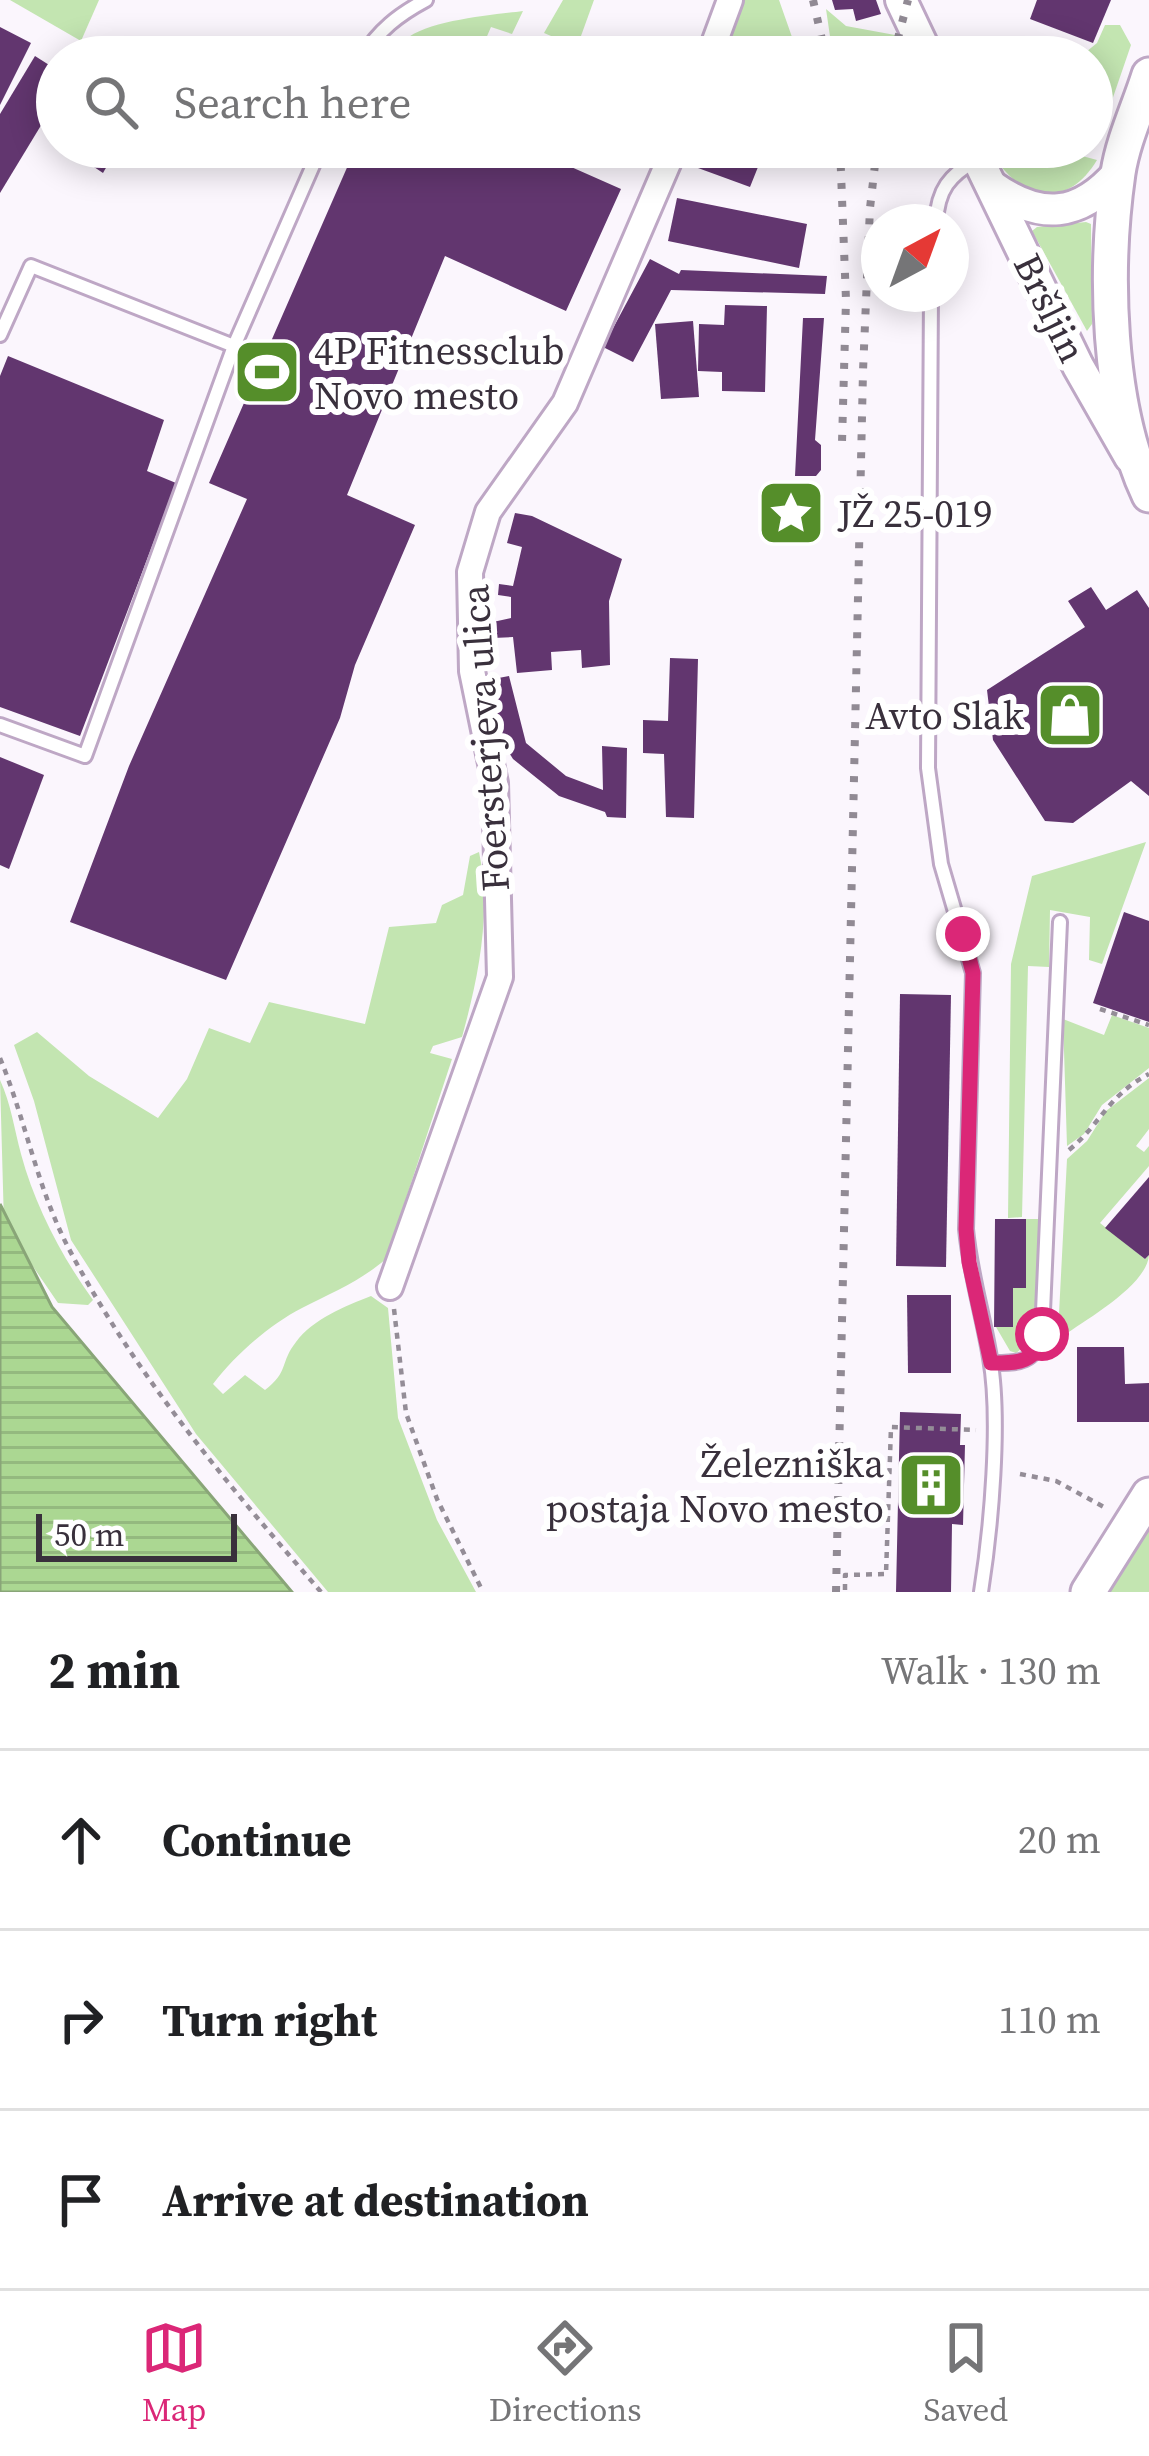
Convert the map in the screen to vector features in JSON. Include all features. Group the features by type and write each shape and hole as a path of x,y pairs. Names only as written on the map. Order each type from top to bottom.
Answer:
{"main road":[{"path":"1142,480 1123,417 1112,277 1118,173 1149,75"},
{"path":"1088,1592 1149,1495"}],"street":[{"path":"717,36 730,0"},
{"path":"901,0 918,36"},
{"name":"Foersterjeva ulica","path":"390,1288 500,976 495,783 472,671 470,572 488,512 565,403 666,168"},
{"name":"Bršljin","path":"982,168 1078,366 1142,480"},
{"path":"984,168 1019,205 1049,210 1090,200 1118,173"}],"lane":[{"path":"377,36 397,16 426,0"},
{"path":"0,725 85,755 234,346 312,168"},
{"path":"939,204 941,190 953,174 969,168"},
{"path":"0,335 31,266 234,346"},
{"path":"931,312 928,768 940,864 973,973 966,1229 991,1363 992,1430 981,1592"},
{"path":"991,1363 1022,1363 1040,1344 1060,922"}],"path":[{"path":"1100,1010 1149,1025"},
{"path":"0,1058 19,1103 45,1198 82,1270 142,1369 321,1592"},
{"path":"1051,1166 1085,1138 1112,1100 1149,1074"},
{"path":"390,1288 406,1413 437,1499 483,1592"},
{"path":"845,1590 845,1575 886,1574 891,1427 992,1430"},
{"path":"1020,1474 1057,1481 1114,1514"}],"shaded area":[{"path":"10,0 99,0 83,36 72,36"},
{"path":"563,0 594,0 581,36 544,33"},
{"path":"741,0 779,0 792,36 726,36"},
{"path":"826,9 846,26 895,35 895,36 830,36"},
{"path":"523,11 512,34 491,27 487,36 411,36 461,20"},
{"path":"1105,25 1120,25 1131,45 1113,97 1113,36 1100,36"},
{"path":"1003,168 1091,168 1070,188 1055,193 1025,188"},
{"path":"1091,224 1092,324 1087,331 1032,231"},
{"path":"1146,842 1102,964 1089,960 1090,917 1050,910 1049,967 1028,966 1022,1217 1008,1218 1011,964 1032,876"},
{"path":"479,852 484,922 473,992 462,1037 433,1046 430,1053 452,1059 386,1259 277,1323 213,1384 223,1394 245,1375 265,1390 278,1378 296,1342 320,1320 371,1296 388,1308 398,1418 437,1520 476,1592 328,1592 196,1434 71,1240 14,1045 37,1032 89,1076 158,1118 187,1079 209,1028 250,1043 269,1002 365,1024 389,927 436,923 442,905 463,895 470,856"},
{"path":"1112,1015 1149,1028 1149,1068 1102,1105 1084,1134 1067,1146 1063,1019 1104,1035"},
{"path":"1149,1078 1149,1129 1136,1146 1144,1152 1149,1146 1149,1166 1100,1223 1145,1259 1149,1255 1146,1266 1114,1300 1063,1336 1058,1333 1067,1159 1087,1141 1106,1111"},
{"path":"0,1080 34,1193 60,1249 93,1300 88,1305 58,1303 4,1224"},
{"path":"0,1204 52,1307 292,1592 0,1592"},
{"path":"1026,1219 1041,1219 1039,1271 1030,1330 1016,1353 996,1327 1013,1327 1013,1288 1026,1288"},
{"path":"1149,1513 1149,1592 1103,1592"}],"building":[{"path":"832,0 876,0 881,14 856,21 853,9 835,10"},
{"path":"1037,0 1111,0 1096,36 1075,36 1030,19"},
{"path":"0,27 31,43 0,105"},
{"path":"35,56 36,134 0,193 0,114"},
{"path":"347,168 574,168 621,189 566,311 445,256 347,495 415,525 355,665 340,718 226,980 70,922 129,766 247,499 209,483"},
{"path":"698,168 758,168 750,187"},
{"path":"677,198 807,224 799,268 668,241"},
{"path":"650,259 679,274 681,270 827,276 825,294 671,290 633,362 603,347"},
{"path":"725,305 767,306 765,392 722,391 722,372 698,371 699,324 724,325"},
{"path":"803,318 824,318 815,440 821,445 821,470 816,476 795,476"},
{"path":"693,321 699,397 661,399 655,324"},
{"path":"8,356 164,420 147,471 176,483 80,736 0,707 0,376"},
{"path":"515,513 532,516 622,559 609,601 610,665 582,668 581,650 551,652 552,670 517,673 513,637 493,638 493,622 511,618 511,597 498,595 499,584 513,586 522,547 507,543"},
{"name":"Avto Slak","path":"1091,587 1106,610 1137,590 1149,608 1149,796 1131,781 1073,823 1045,821 993,740 987,690 1085,627 1068,601"},
{"path":"670,658 698,659 694,818 666,817 664,754 643,753 643,720 668,721"},
{"path":"509,676 526,743 566,776 603,790 602,746 627,748 626,818 607,817 605,812 559,796 513,759 503,743 488,680"},
{"path":"0,757 44,775 9,869 0,865"},
{"path":"1124,912 1149,921 1149,1022 1093,1003"},
{"path":"900,994 951,995 946,1267 896,1266"},
{"path":"1149,1177 1149,1255 1145,1259 1105,1228"},
{"path":"995,1219 1026,1219 1026,1288 1013,1288 1013,1327 994,1327"},
{"path":"907,1295 951,1295 951,1373 908,1373"},
{"path":"1077,1347 1124,1347 1125,1384 1149,1383 1149,1422 1077,1422"},
{"name":"Železniška postaja Novo mesto","path":"900,1412 961,1414 963,1525 952,1524 951,1592 896,1592"}],"railway":[{"path":"813,0 821,36"},
{"path":"899,36 908,0"},
{"path":"841,168 846,300 842,442"},
{"path":"836,1592 863,371 875,168"}],"place":[{"name":"4P Fitnessclub Novo mesto","path":"267,372"},
{"name":"JŽ 25-019","path":"791,513"},
{"name":"Avto Slak","path":"1070,715"},
{"name":"Železniška postaja Novo mesto","path":"931,1485"}],"route":[{"path":"963,934 973,973 966,1229 991,1363 1022,1363 1035,1352 1042,1334"}]}
